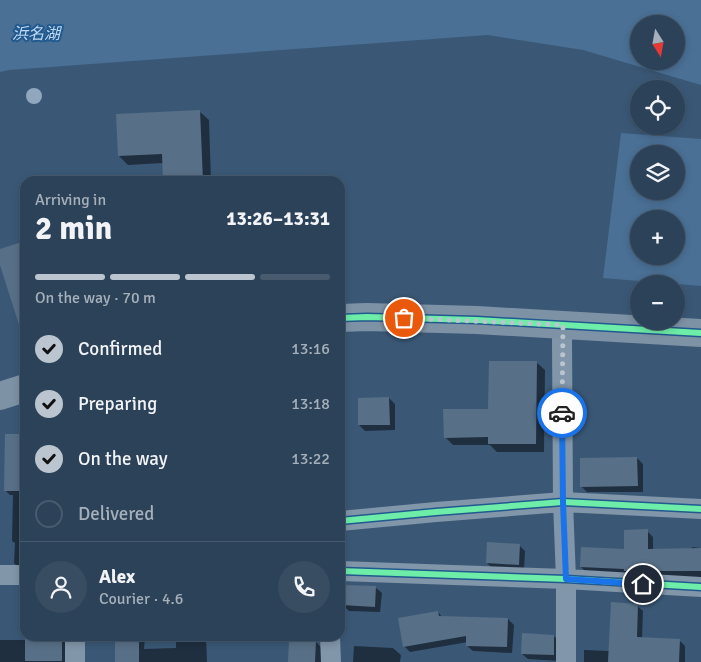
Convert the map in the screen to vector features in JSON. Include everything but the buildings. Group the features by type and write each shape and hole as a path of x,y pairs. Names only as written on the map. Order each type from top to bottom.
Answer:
{"street":[{"path":"345,318 477,320 701,333"},
{"path":"563,325 563,502 566,579 566,662"},
{"path":"0,396 20,390"},
{"path":"345,521 563,502 701,510"},
{"path":"345,572 566,579 701,587"},
{"path":"0,575 20,575"},
{"path":"75,641 75,662"},
{"path":"330,641 331,662"}],"water":[{"name":"浜名湖","path":"0,0 701,0 701,85 650,70 685,70 685,15 630,15 630,64 583,50 488,35 0,72"},
{"path":"621,133 701,139 701,286 685,285 685,275 630,275 630,280 603,278"}],"cycle path":[{"path":"345,318 477,320 701,333"},
{"path":"345,521 563,502 701,509"},
{"path":"345,571 566,579 701,587"}],"way so far":[{"path":"404,318 563,325 562,413"}],"route":[{"path":"562,413 566,579 643,584"}]}
